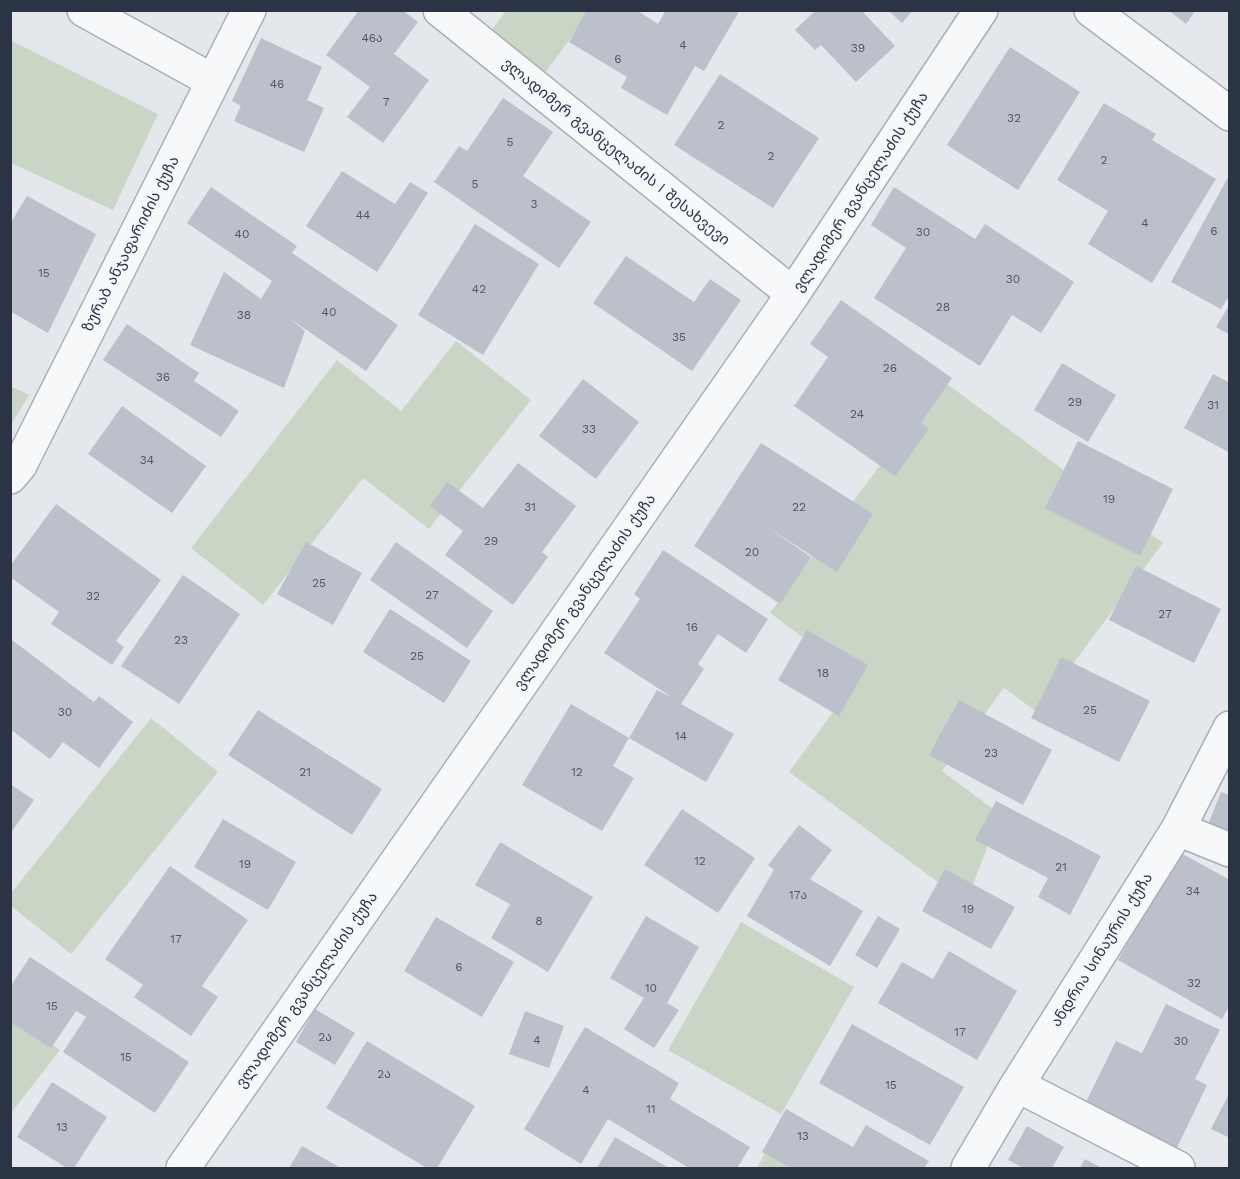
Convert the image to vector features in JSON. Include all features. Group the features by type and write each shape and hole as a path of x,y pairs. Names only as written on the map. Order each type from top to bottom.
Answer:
{"street":[{"path":"84,10 213,81"},
{"name":"ზურაბ ანჯაფარიძის ქუჩა","path":"10,477 20,465 249,10"},
{"name":"ვლადიმერ გვანცელაძის I შესახვევი","path":"440,10 793,294"},
{"name":"ვლადიმერ გვანცელაძის ქუჩა","path":"183,1168 793,294 981,10"},
{"path":"1091,10 1230,114"},
{"name":"ანდრია სინაურის ქუჩა","path":"968,1168 1017,1085 1178,829 1230,728"},
{"path":"1178,829 1230,850"},
{"path":"1017,1085 1178,1168"}],"green space":[{"path":"506,11 591,11 544,74 490,32"},
{"path":"10,40 158,114 113,210 11,163"},
{"path":"456,341 531,400 429,529 363,478 263,605 191,548 337,360 401,411"},
{"path":"943,381 1163,543 1037,712 1004,688 942,771 1000,814 966,903 789,772 858,678 770,613"},
{"path":"11,386 29,395 11,425"},
{"path":"151,718 218,772 71,954 11,906 11,893"},
{"path":"741,922 854,987 781,1114 668,1050"},
{"path":"10,1012 60,1050 11,1113 10,1113"},
{"path":"765,1153 793,1168 757,1168"}],"building":[{"path":"359,10 402,10 418,22 394,54 429,80 383,143 347,117 370,87 326,55"},
{"path":"587,10 636,10 658,24 666,10 740,10 704,71 695,66 667,115 621,88 627,77 569,42"},
{"path":"816,10 832,12 834,10 861,10 895,46 856,82 821,45 815,50 795,30"},
{"path":"888,10 913,10 902,23"},
{"path":"1168,10 1196,10 1186,24"},
{"path":"261,38 322,67 307,100 324,108 304,152 234,121 241,106 232,101"},
{"path":"1010,47 1080,92 1018,190 947,145"},
{"path":"720,74 819,138 773,208 674,145"},
{"path":"503,98 553,132 523,176 591,222 559,268 434,182 459,146 467,151"},
{"path":"1104,103 1156,134 1152,140 1216,179 1152,283 1088,244 1108,211 1057,180"},
{"path":"342,171 395,204 410,182 428,193 377,272 306,226"},
{"path":"1227,179 1230,180 1230,294 1221,309 1171,282"},
{"path":"211,187 297,246 292,253 398,325 366,371 289,318 305,331 284,388 190,345 224,272 261,299 272,281 187,223"},
{"path":"894,187 975,239 985,224 1074,282 1041,333 1012,315 980,366 874,298 906,248 871,225"},
{"path":"27,196 96,234 48,333 10,311 10,224"},
{"path":"475,224 539,264 483,355 418,315"},
{"path":"626,256 694,302 710,279 741,300 692,371 593,303"},
{"path":"841,300 952,378 921,423 929,429 895,476 794,406 828,357 810,344"},
{"path":"1230,304 1230,335 1216,327"},
{"path":"127,324 199,373 194,381 239,411 221,437 103,360"},
{"path":"1062,363 1116,395 1088,442 1034,410"},
{"path":"1213,374 1230,383 1230,453 1184,428"},
{"path":"583,379 639,422 596,479 539,436"},
{"path":"122,406 206,466 172,513 88,454"},
{"path":"1078,441 1173,489 1140,556 1045,508"},
{"path":"761,443 873,514 837,572 764,525 811,557 780,604 694,546"},
{"path":"518,463 576,506 542,552 548,557 513,605 445,555 463,531 430,506 447,482 483,508"},
{"path":"56,504 161,580 116,641 124,647 112,665 51,624 59,612 10,577 10,566"},
{"path":"306,542 362,573 333,625 277,594"},
{"path":"396,542 493,611 467,648 370,580"},
{"path":"663,550 768,619 746,653 718,634 698,664 704,669 681,704 734,734 706,782 629,738 657,690 673,698 604,653 640,599 634,594"},
{"path":"1136,566 1221,609 1194,663 1109,620"},
{"path":"183,575 240,614 179,704 121,666"},
{"path":"390,609 471,661 444,703 363,652"},
{"path":"807,630 868,665 839,716 778,680"},
{"path":"12,640 94,702 99,696 133,722 99,768 63,742 50,759 10,729"},
{"path":"1061,657 1150,701 1119,762 1031,718"},
{"path":"959,700 1052,750 1023,805 929,755"},
{"path":"571,704 629,738 613,766 634,778 602,831 522,785"},
{"path":"258,710 382,789 352,835 228,755"},
{"path":"10,784 34,800 10,834"},
{"path":"1221,792 1230,795 1230,835 1207,827"},
{"path":"996,801 1101,856 1070,915 1038,897 1048,878 975,840"},
{"path":"682,809 755,858 718,913 644,865"},
{"path":"223,819 296,862 268,910 194,867"},
{"path":"799,825 832,850 810,879 863,911 830,966 747,916 774,870 768,865"},
{"path":"500,842 593,897 548,972 491,938 510,904 475,885"},
{"path":"1179,852 1230,880 1230,1005 1222,1019 1118,960"},
{"path":"170,866 248,920 202,986 218,997 191,1036 134,997 143,985 105,959"},
{"path":"945,869 1015,907 991,949 922,911"},
{"path":"646,916 699,947 667,1003 679,1010 654,1048 624,1029 644,998 610,978"},
{"path":"878,916 900,929 877,968 855,955"},
{"path":"436,917 514,962 482,1017 404,971"},
{"path":"949,951 1017,991 977,1060 878,1003 902,962 933,979"},
{"path":"30,957 189,1062 155,1113 63,1052 86,1017 76,1011 51,1048 10,1022 10,987"},
{"path":"1166,1004 1220,1030 1195,1079 1207,1085 1175,1152 1083,1108 1116,1041 1142,1053"},
{"path":"315,1009 355,1033 335,1065 296,1042"},
{"path":"525,1011 564,1026 549,1068 509,1054"},
{"path":"852,1024 964,1087 930,1145 819,1083"},
{"path":"585,1027 679,1083 670,1099 750,1147 737,1168 689,1168 608,1119 581,1164 524,1129"},
{"path":"367,1041 475,1106 437,1168 427,1168 326,1108"},
{"path":"52,1082 107,1117 74,1168 67,1168 17,1137"},
{"path":"1230,1092 1230,1138 1211,1129"},
{"path":"786,1109 853,1147 866,1125 929,1161 924,1168 791,1168 762,1152"},
{"path":"1027,1126 1064,1147 1052,1168 1023,1168 1008,1160"},
{"path":"615,1137 669,1168 597,1168"},
{"path":"302,1146 341,1168 289,1168"},
{"path":"1085,1159 1102,1168 1080,1168"}]}
